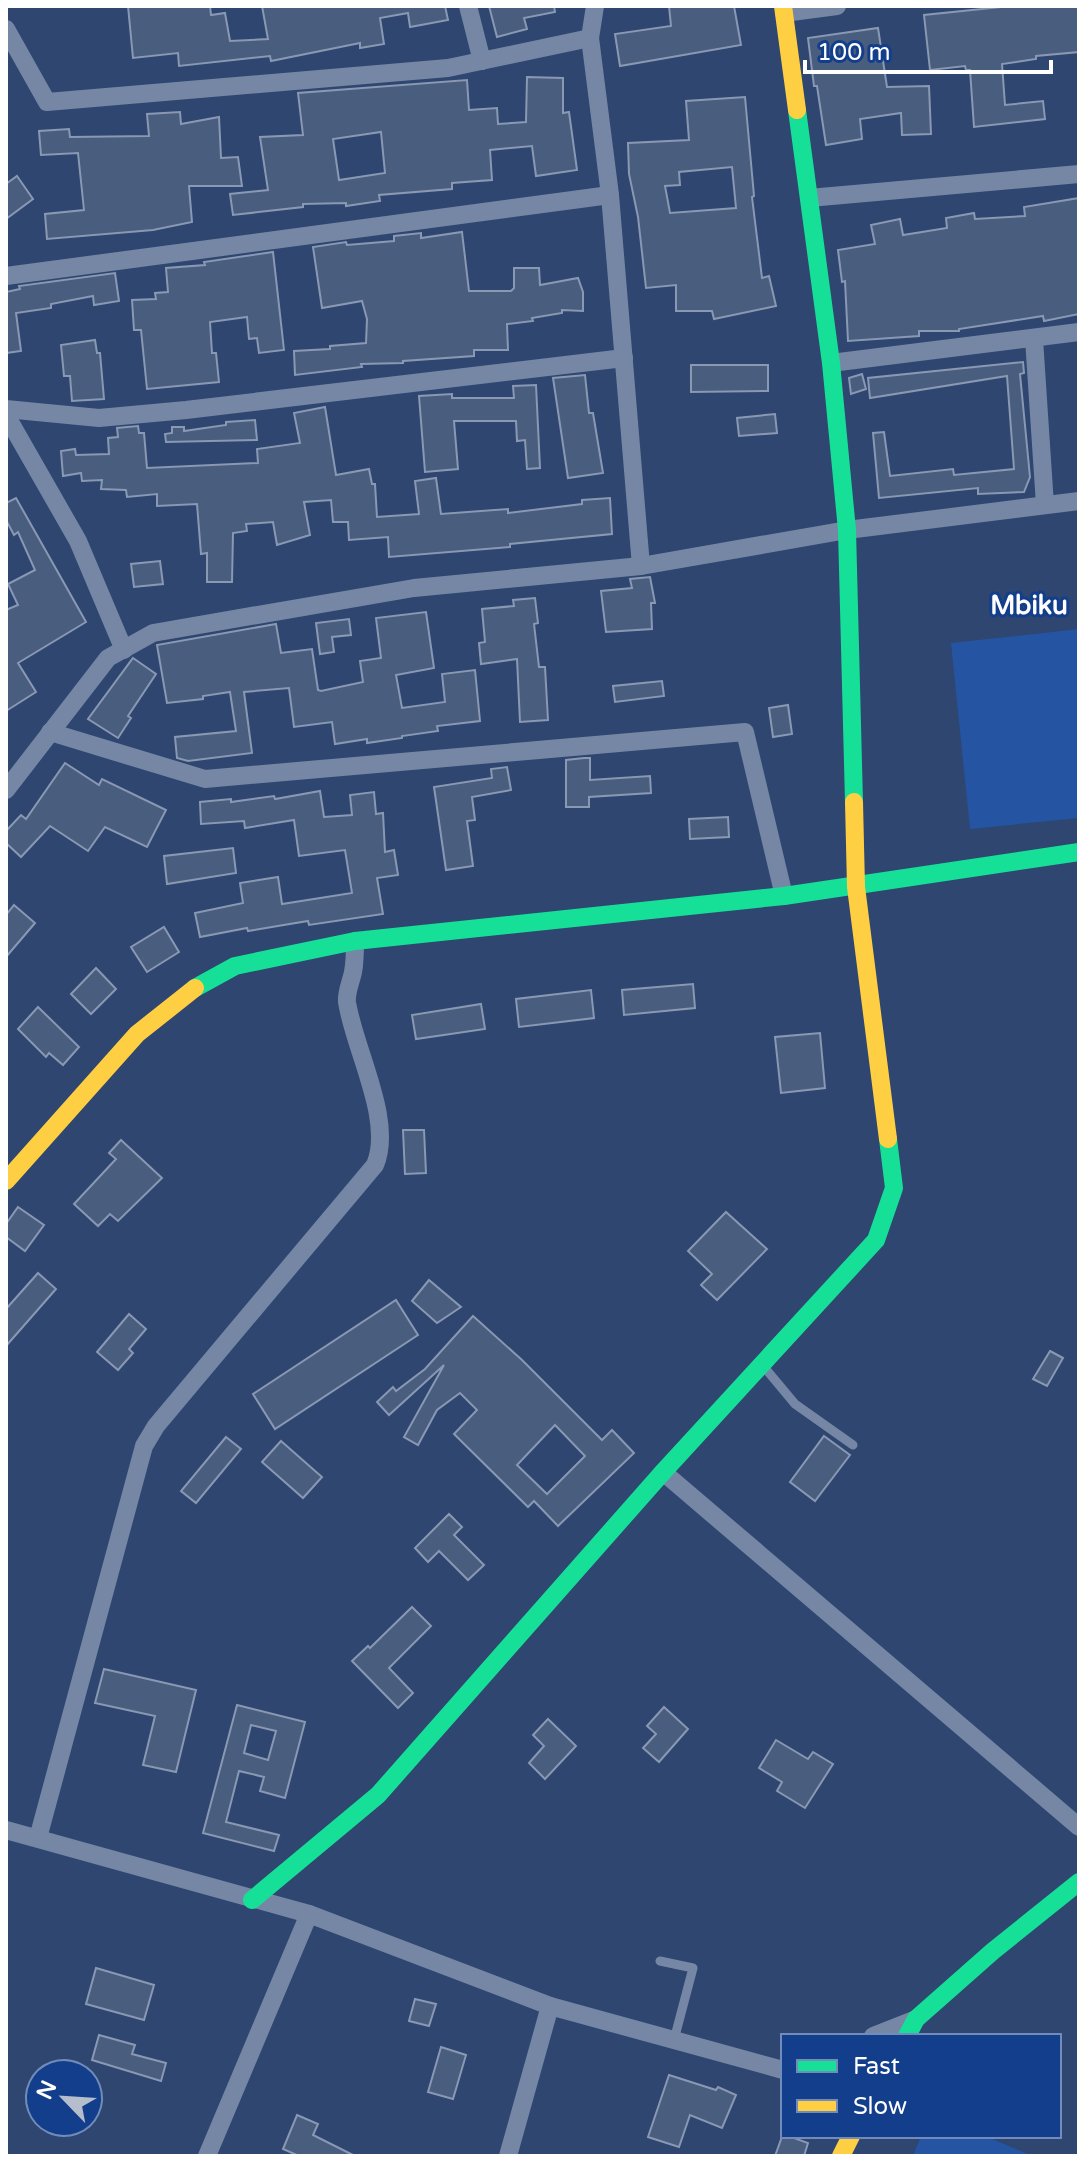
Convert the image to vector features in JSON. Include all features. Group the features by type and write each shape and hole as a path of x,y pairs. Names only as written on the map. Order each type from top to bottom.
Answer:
{"street":[{"path":"468,6 482,61"},
{"path":"595,6 590,38 610,195 641,566"},
{"path":"252,1900 378,1795 663,1472 876,1240 894,1188 856,887 847,530 831,363 783,9 837,6"},
{"path":"6,31 47,102 448,68 590,38"},
{"path":"809,198 1079,174"},
{"path":"6,276 610,195"},
{"path":"831,363 1079,332"},
{"path":"1034,339 1045,505"},
{"path":"6,412 99,418 624,358"},
{"path":"6,412 78,541 124,650"},
{"path":"6,790 108,658 153,633 414,588 641,566 847,530 1079,501"},
{"path":"50,732 205,779 745,732 784,896"},
{"path":"6,1181 137,1034 199,984 235,966 355,941 784,896 1079,852"},
{"path":"38,1838 144,1446 156,1426 378,1158 381,1138 366,1067 346,1000 353,972 355,941"},
{"path":"663,1472 1079,1827"},
{"path":"6,1830 309,1914 550,2006 780,2068"},
{"path":"883,2034 912,2028 993,1951 1079,1882"},
{"path":"207,2156 309,1914"},
{"path":"508,2156 550,2006"},
{"path":"841,2156 850,2138"}],"lane":[{"path":"762,1365 795,1404 853,1445"},
{"path":"660,1961 693,1968 674,2040"}],"shaded area":[{"path":"1079,629 1079,818 970,829 951,643"},
{"path":"920,2138 990,2138 1033,2156 913,2156"}],"building":[{"path":"128,6 210,6 211,15 225,13 230,41 268,39 262,6 445,6 448,20 410,27 408,13 380,18 384,44 360,48 360,43 271,61 270,56 179,66 178,53 133,58"},
{"path":"489,6 554,6 555,12 524,18 527,29 497,37"},
{"path":"669,6 734,6 741,45 620,66 615,34 671,26"},
{"path":"1011,6 1079,6 1079,52 1036,56 1036,59 1002,64 1005,105 1043,101 1045,119 974,127 970,70 966,70 965,66 930,70 924,15"},
{"path":"878,28 887,87 929,86 931,134 902,135 901,113 860,119 862,139 826,145 808,38"},
{"path":"527,77 563,78 563,113 569,112 577,170 536,176 532,146 490,150 492,180 452,183 452,189 379,195 380,201 346,206 346,203 303,204 303,207 233,215 230,194 268,190 260,137 303,135 298,93 467,80 469,110 497,108 498,124 526,122","holes":["381,132 385,173 339,180 333,139"]},
{"path":"745,97 762,278 769,276 776,306 714,319 712,311 676,311 676,285 646,288 638,217 629,174 628,143 689,140 686,101","holes":["732,167 736,208 670,213 665,186 680,185 679,172"]},
{"path":"180,112 181,124 219,117 221,158 238,157 242,186 189,186 192,222 153,230 47,239 45,214 84,210 78,153 41,155 39,131 69,129 70,137 149,136 147,114"},
{"path":"17,176 33,199 6,219 6,184"},
{"path":"1079,198 1079,314 1044,321 1043,316 959,331 919,331 919,336 848,341 845,281 842,282 838,250 875,244 871,225 900,219 903,235 947,228 946,218 974,213 975,219 1025,216 1024,207"},
{"path":"462,232 469,291 511,291 514,288 514,268 539,268 540,285 578,278 583,292 583,311 562,310 562,313 532,318 533,321 507,324 508,350 474,350 474,356 361,364 362,367 295,375 294,351 366,343 367,319 362,301 322,308 313,247 346,242 347,245 394,241 394,236 421,233 421,238"},
{"path":"273,252 284,350 259,353 257,338 249,339 247,317 210,322 212,353 216,353 219,382 147,389 141,330 134,330 132,300 156,299 155,293 168,292 166,268 205,265 204,262"},
{"path":"115,273 119,301 94,305 93,296 51,304 51,308 16,313 21,351 6,353 6,292 20,289 19,286"},
{"path":"95,340 97,353 100,353 104,399 72,401 70,376 64,376 61,345"},
{"path":"1023,362 1024,373 1020,374 1030,477 1024,492 978,494 978,488 879,498 873,433 884,432 890,476 953,469 954,475 1014,469 1007,376 870,398 868,378"},
{"path":"691,365 768,365 768,391 691,392"},
{"path":"862,374 866,389 851,394 849,378"},
{"path":"585,375 589,413 593,413 603,473 568,478 553,378"},
{"path":"536,385 540,468 527,469 525,440 517,441 516,421 454,421 458,469 425,472 419,396 452,394 452,398 514,398 513,386"},
{"path":"325,407 336,475 369,469 372,484 375,484 377,517 419,514 415,481 436,478 441,514 508,509 508,513 610,498 612,534 510,544 510,547 389,557 388,537 349,540 348,522 333,522 331,500 304,502 310,535 277,545 273,522 246,524 247,531 233,533 232,582 207,582 207,553 201,554 197,504 157,506 157,494 127,497 126,490 101,489 102,480 82,481 81,473 63,476 61,451 75,449 76,455 109,454 108,438 118,437 117,428 138,426 139,433 144,433 147,468 258,463 257,449 300,443 294,413"},
{"path":"775,414 777,433 739,436 737,418"},
{"path":"255,420 257,440 166,442 165,434 172,433 172,427 184,427 184,431 226,425 226,422"},
{"path":"16,498 86,622 18,663 36,692 6,711 6,610 18,605 8,584 35,570 18,532 14,535 6,520 6,503"},
{"path":"160,561 163,584 134,587 131,564"},
{"path":"650,577 655,603 651,603 652,629 606,632 601,591 632,588 630,579"},
{"path":"535,598 538,623 534,624 539,667 545,667 548,720 520,722 517,659 481,664 479,643 485,642 482,609 514,606 513,600"},
{"path":"426,612 434,668 396,675 402,708 445,702 442,674 475,670 480,721 437,726 438,731 402,738 335,744 332,722 294,727 289,688 244,692 252,753 188,761 177,758 175,737 236,731 230,692 167,703 157,645 276,624 281,653 312,649 318,690 321,691 363,682 360,661 381,658 376,618"},
{"path":"349,619 351,635 332,637 334,652 320,654 316,623"},
{"path":"133,658 156,674 128,716 131,718 118,738 88,719"},
{"path":"662,681 664,696 615,702 613,686"},
{"path":"788,705 792,734 773,737 769,708"},
{"path":"590,758 590,780 650,776 651,793 589,797 589,807 566,807 566,760"},
{"path":"65,763 99,785 102,779 166,810 147,847 105,827 88,851 50,826 21,857 6,843 6,831 21,815 26,819"},
{"path":"507,767 511,790 472,797 475,820 467,821 473,866 446,870 434,787 492,778 491,769"},
{"path":"320,791 324,817 352,815 350,795 374,792 376,814 383,813 385,852 394,850 398,875 377,878 383,914 309,925 308,921 248,931 247,928 200,937 195,913 243,903 240,883 278,877 282,904 352,893 345,850 299,856 294,820 245,828 244,821 201,824 200,802 231,799 231,802 274,796 275,799"},
{"path":"728,817 729,837 690,839 689,819"},
{"path":"233,848 236,873 167,884 164,856"},
{"path":"14,905 35,923 6,957 6,915"},
{"path":"164,927 179,952 147,972 131,947"},
{"path":"96,968 116,989 91,1014 71,994"},
{"path":"693,984 695,1008 624,1015 622,990"},
{"path":"591,990 594,1018 519,1027 516,999"},
{"path":"481,1004 485,1029 416,1039 412,1015"},
{"path":"38,1007 79,1047 63,1065 49,1053 46,1057 18,1029"},
{"path":"820,1033 825,1088 781,1093 775,1037"},
{"path":"403,1130 424,1130 426,1173 405,1174"},
{"path":"121,1140 162,1178 118,1221 110,1214 98,1226 74,1204 116,1159 109,1153"},
{"path":"18,1207 44,1225 25,1251 6,1237 6,1224"},
{"path":"726,1212 767,1249 717,1300 701,1285 712,1274 688,1251"},
{"path":"38,1273 56,1289 6,1346 6,1309"},
{"path":"429,1280 461,1307 437,1323 412,1301"},
{"path":"396,1300 418,1335 275,1429 253,1394"},
{"path":"129,1314 146,1329 129,1349 133,1353 118,1370 97,1352"},
{"path":"473,1316 602,1440 612,1430 634,1453 558,1526 534,1501 528,1507 454,1434 477,1410 460,1393 437,1410 418,1445 404,1437 444,1365 389,1415 377,1402 393,1387 396,1391 425,1369","holes":["555,1425 585,1456 547,1494 517,1465"]},
{"path":"1050,1351 1063,1358 1047,1386 1033,1379"},
{"path":"824,1436 850,1455 815,1501 790,1482"},
{"path":"226,1437 241,1449 196,1503 181,1491"},
{"path":"281,1441 322,1477 303,1498 262,1462"},
{"path":"449,1514 462,1527 454,1535 484,1565 468,1580 439,1551 428,1562 415,1548"},
{"path":"412,1607 431,1626 389,1668 413,1693 398,1708 352,1661"},
{"path":"104,1669 196,1690 176,1772 143,1765 155,1716 95,1703"},
{"path":"237,1705 305,1722 285,1798 260,1791 264,1777 239,1771 226,1822 279,1835 274,1851 203,1833","holes":["251,1725 276,1731 268,1760 244,1753"]},
{"path":"664,1707 688,1729 659,1762 643,1748 656,1734 647,1726"},
{"path":"548,1719 576,1746 545,1779 529,1763 544,1746 533,1735"},
{"path":"776,1740 808,1759 813,1752 833,1764 805,1808 777,1791 782,1782 759,1768"},
{"path":"96,1968 154,1985 144,2020 86,2004"},
{"path":"415,1999 436,2004 429,2026 409,2021"},
{"path":"99,2035 135,2045 132,2054 166,2063 161,2081 104,2064 104,2058 93,2058"},
{"path":"441,2047 466,2055 453,2099 428,2092"},
{"path":"669,2075 716,2090 718,2087 736,2095 722,2128 690,2115 679,2147 648,2137"},
{"path":"297,2115 318,2124 313,2135 355,2156 299,2156 283,2149"},
{"path":"782,2138 808,2143 804,2156 775,2156"}],"traffic: fast":[{"path":"797,110 831,363 847,530 854,802"},
{"path":"195,988 235,966 355,941 784,896 1079,852"},
{"path":"252,1900 378,1795 663,1472 876,1240 894,1188 888,1139"},
{"path":"908,2034 916,2019 993,1951 1079,1882"}],"traffic: slow":[{"path":"783,6 797,110"},
{"path":"854,802 856,887 888,1139"},
{"path":"6,1181 137,1034 195,988"},
{"path":"841,2156 850,2138"}],"district":[{"name":"Mbiku","path":"1029,605"}]}
